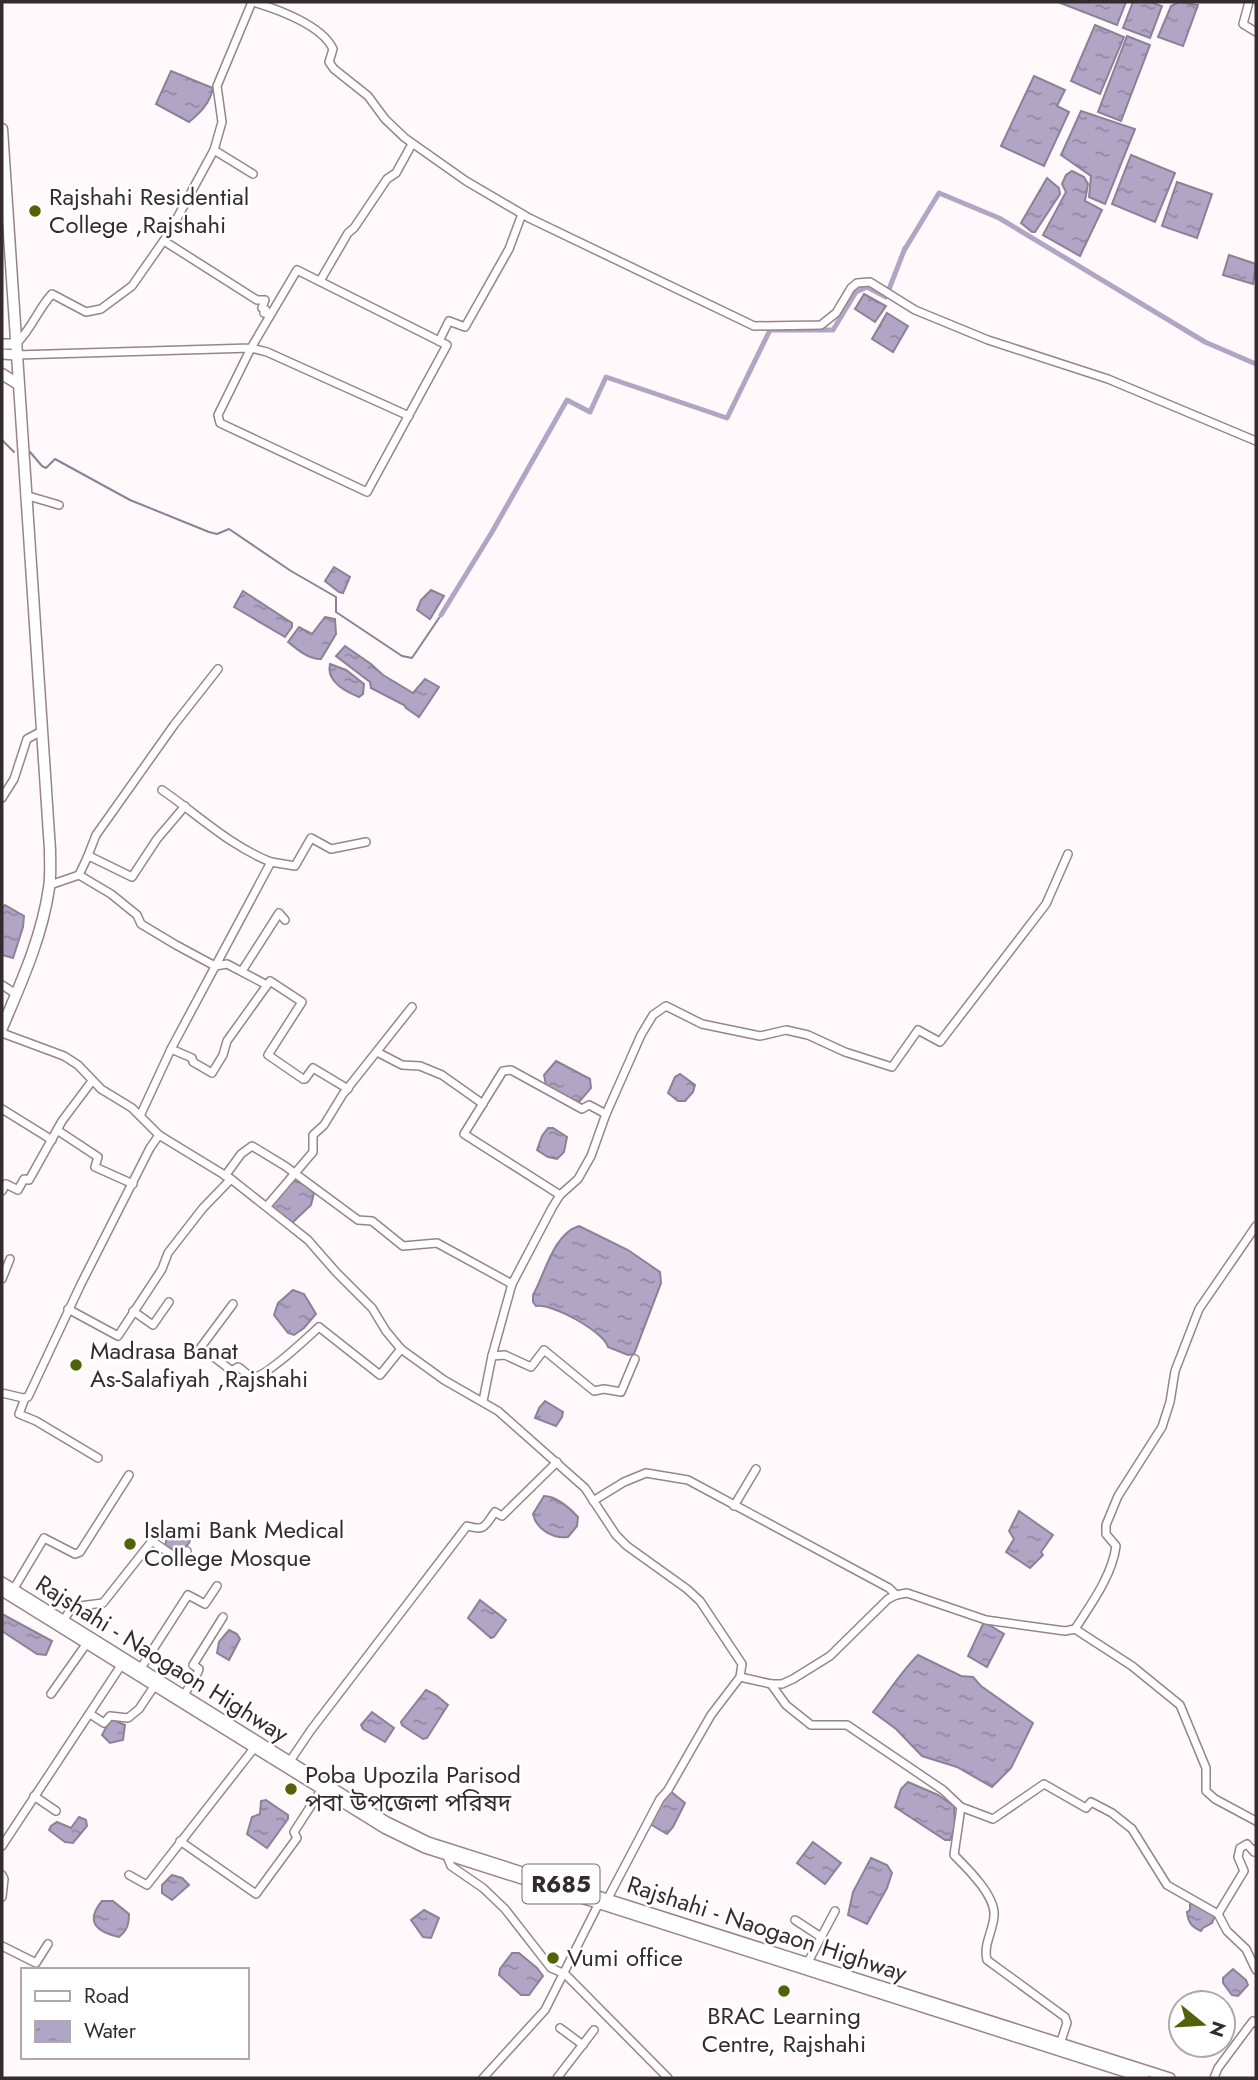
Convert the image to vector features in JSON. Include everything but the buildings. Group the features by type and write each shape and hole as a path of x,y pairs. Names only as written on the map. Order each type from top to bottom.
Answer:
{"highway":[{"path":"2,129 50,850 50,885 43,920 2,1030"},
{"path":"2,324 13,317"},
{"path":"3,376 18,384"}],"main road":[{"path":"2,344 16,350"},
{"path":"2,354 16,350"},
{"name":"Rajshahi - Naogaon Highway","path":"2,1583 6,1594 141,1668 290,1761 384,1828 447,1856 604,1900 1144,2078"},
{"name":"Rajshahi - Naogaon Highway","path":"62,1623 87,1643 254,1747 387,1822 428,1842 553,1885"},
{"name":"Rajshahi - Naogaon Highway","path":"647,1915 808,1962 1170,2078"}],"street":[{"path":"409,416 318,373 251,348 16,350 52,294 86,312 101,309 132,286 164,241 214,150 222,122 217,86 253,2 280,9 324,36 333,49 329,62 334,69 368,96 385,119 412,144 466,181 522,214 627,267 754,326 821,325 836,313 857,282 870,282 915,310 988,340 1108,379 1256,440"},
{"path":"1249,2 1243,24 1256,32"},
{"path":"320,281 348,233 387,179 396,173 412,144"},
{"path":"214,150 253,174"},
{"path":"439,341 449,321 465,327 509,249 522,214"},
{"path":"164,241 257,300 265,299 262,308 264,313 270,315"},
{"path":"297,270 320,281 447,345 366,492 220,423 218,415 251,348 297,270"},
{"path":"25,495 59,505"},
{"path":"50,885 79,875 96,835 174,725 218,669"},
{"path":"2,798 14,779 27,739 42,731"},
{"path":"162,790 234,844 271,862 295,866 312,838 331,849 366,842"},
{"path":"87,858 91,857 132,877 157,839 185,806"},
{"path":"483,1401 512,1284 560,1195 578,1179 584,1168 641,1035 653,1015 666,1006 702,1024 760,1035 786,1030 808,1035 845,1052 892,1067 918,1030 940,1042 1046,904 1068,854"},
{"path":"140,1116 171,1049 271,862"},
{"path":"79,875 111,894 137,915 141,924 215,966 227,964 267,985"},
{"path":"242,971 279,914 285,920"},
{"path":"171,1049 192,1058 193,1062 212,1073 223,1055 227,1041 270,981 302,1002 268,1055 303,1079 313,1068 348,1089"},
{"path":"2,985 16,994"},
{"path":"267,1206 313,1152 313,1135 324,1125 348,1089 412,1007"},
{"path":"2,1030 64,1056 78,1065 92,1080 140,1116 159,1135 228,1178 308,1240 372,1308 401,1349 444,1380 498,1411 585,1488 605,1521 627,1546 700,1601 741,1664 740,1677 711,1715 668,1790 660,1799 580,1938 565,1974 545,2010 485,2077"},
{"path":"377,1052 402,1065 420,1066 442,1075 483,1104"},
{"path":"560,1195 464,1135 503,1072 511,1070 582,1109 589,1105 606,1114"},
{"path":"2,1191 6,1184 18,1189 24,1179 29,1180 57,1130 92,1080"},
{"path":"2,1109 52,1140"},
{"path":"57,1130 97,1157 95,1167 133,1184"},
{"path":"98,1458 36,1421 19,1414 68,1308 159,1135"},
{"path":"68,1308 118,1336 162,1269 168,1253 228,1178 241,1154 252,1146 285,1166 358,1220 372,1220 403,1246 437,1243 512,1284"},
{"path":"1075,1629 1104,1581 1115,1555 1116,1546 1106,1534 1106,1525 1118,1496 1162,1427 1170,1402 1175,1371 1199,1309 1256,1226"},
{"path":"2,1279 10,1258"},
{"path":"133,1311 153,1325 169,1302"},
{"path":"233,1304 201,1347 232,1371 238,1367 251,1377 269,1369 319,1327 380,1375 401,1349"},
{"path":"492,1356 505,1354 531,1367 544,1350 594,1391 604,1389 621,1392 635,1359"},
{"path":"2,1393 25,1398"},
{"path":"290,1761 467,1526 478,1530 484,1528 495,1512 502,1516 557,1462"},
{"path":"734,1506 756,1469"},
{"path":"593,1501 624,1482 646,1473 688,1480 889,1588 896,1595"},
{"path":"6,1594 44,1538 75,1554 80,1552 129,1475"},
{"path":"62,1623 72,1607 103,1603 152,1541 178,1559 187,1551"},
{"path":"141,1668 188,1595 205,1604 217,1586"},
{"path":"740,1677 771,1685 793,1679 830,1656 888,1599 907,1593 986,1620 1065,1631 1075,1629 1132,1667 1180,1705 1206,1768 1206,1791 1215,1799 1256,1821"},
{"path":"184,1695 199,1669 193,1665 223,1617"},
{"path":"51,1694 87,1643"},
{"path":"2,1846 122,1664"},
{"path":"90,1714 104,1723 110,1717 128,1718 139,1709 155,1685"},
{"path":"771,1685 786,1705 811,1725 847,1725 943,1790 961,1807 993,1819 1044,1784 1086,1808 1091,1802 1112,1813 1132,1829 1167,1885 1218,1914 1227,1931 1246,1949 1256,1970"},
{"path":"129,1875 147,1885 254,1747"},
{"path":"180,1841 256,1894 297,1838 294,1832 323,1786"},
{"path":"34,1796 56,1811"},
{"path":"961,1807 954,1855 977,1879 993,1905 995,1914 985,1952 987,1960 1065,2017 1068,2023 1060,2044"},
{"path":"1218,1914 1244,1871 1238,1857 1240,1848 1247,1844 1254,1852 1256,1849"},
{"path":"447,1856 451,1866 483,1888 505,1909 551,1968 565,1974 668,2078"},
{"path":"2,1875 2,1897"},
{"path":"808,1962 835,1911"},
{"path":"795,1920 821,1937"},
{"path":"2,1947 36,1963 47,1944"},
{"path":"1214,2078 1217,2068 1253,2021 1256,2023"},
{"path":"561,2028 583,2045"},
{"path":"557,2078 594,2030"}],"water":[{"path":"1058,2 1126,2 1117,25"},
{"path":"1133,2 1150,2 1162,6 1150,38 1123,28"},
{"path":"1179,2 1198,5 1183,46 1158,37 1171,6"},
{"path":"1095,25 1124,37 1100,94 1071,81"},
{"path":"1127,36 1150,45 1121,121 1098,112"},
{"path":"171,71 213,88 204,107 189,122 156,104"},
{"path":"1034,76 1065,90 1057,106 1069,112 1044,166 1001,146"},
{"path":"1081,111 1135,129 1105,204 1089,197 1091,176 1061,155"},
{"path":"1131,155 1175,173 1155,222 1112,204"},
{"path":"1072,171 1084,177 1088,184 1085,201 1102,210 1080,256 1043,235 1066,192 1062,184 1066,175"},
{"path":"1047,178 1059,188 1060,194 1035,232 1032,232 1021,223"},
{"path":"1177,182 1212,194 1197,238 1162,226"},
{"path":"1229,255 1256,264 1253,284 1223,275"},
{"path":"864,294 886,306 875,322 855,309"},
{"path":"887,313 908,326 893,352 872,339"},
{"path":"334,567 350,577 343,593 325,581"},
{"path":"431,590 444,596 430,619 417,610 421,600"},
{"path":"243,591 292,623 285,637 234,607"},
{"path":"325,617 335,619 336,634 321,659 308,656 288,642 299,627 312,634"},
{"path":"345,646 383,675 413,693 425,679 439,687 419,717 404,705 371,688 370,682 336,656"},
{"path":"330,664 346,670 364,684 363,694 359,697 337,685 329,670"},
{"path":"5,905 24,916 13,958 2,955 2,908"},
{"path":"556,1061 590,1079 591,1088 580,1101 567,1099 546,1085 544,1075"},
{"path":"680,1074 695,1085 685,1101 678,1101 668,1093 675,1077"},
{"path":"548,1128 553,1128 567,1137 564,1152 557,1159 537,1150"},
{"path":"291,1180 304,1184 314,1193 311,1205 292,1223 274,1210 273,1205"},
{"path":"579,1226 628,1250 660,1272 661,1283 634,1354 628,1355 608,1347 588,1327 553,1309 536,1306 533,1302 533,1295 556,1246 570,1230"},
{"path":"293,1290 304,1294 316,1314 294,1335 288,1333 274,1315 278,1303"},
{"path":"545,1401 563,1412 556,1426 535,1418"},
{"path":"544,1496 558,1500 578,1517 577,1526 568,1537 546,1532 535,1519 533,1514"},
{"path":"1019,1511 1053,1535 1041,1552 1043,1555 1030,1568 1006,1552 1014,1539 1009,1531"},
{"path":"176,1528 185,1529 191,1537 180,1554 165,1545 167,1538"},
{"path":"480,1600 506,1620 491,1638 468,1618"},
{"path":"2,1614 52,1641 46,1655 37,1654 2,1631"},
{"path":"984,1622 1004,1634 987,1667 968,1656"},
{"path":"229,1630 240,1639 229,1660 217,1653 219,1642"},
{"path":"918,1655 961,1676 973,1677 981,1686 1033,1723 1011,1768 992,1787 957,1767 922,1756 896,1729 873,1712"},
{"path":"426,1690 448,1705 427,1738 423,1739 401,1722"},
{"path":"372,1712 394,1728 385,1742 363,1729 361,1725"},
{"path":"113,1720 125,1725 123,1740 110,1743 102,1735"},
{"path":"908,1782 938,1795 954,1806 955,1827 950,1840 945,1840 895,1807 901,1789"},
{"path":"669,1790 685,1803 667,1834 650,1824 651,1816"},
{"path":"266,1800 288,1815 288,1819 267,1848 247,1834 252,1817 260,1814 261,1801"},
{"path":"79,1817 86,1820 87,1826 73,1843 65,1842 49,1830 57,1822 71,1828"},
{"path":"813,1842 841,1863 825,1884 797,1863"},
{"path":"871,1858 887,1865 892,1873 887,1888 867,1924 848,1915 853,1892"},
{"path":"172,1875 182,1878 189,1885 172,1900 162,1893 162,1885"},
{"path":"102,1901 113,1901 129,1914 127,1927 119,1937 100,1929 94,1921 94,1915"},
{"path":"1194,1903 1215,1916 1212,1923 1201,1931 1191,1924 1187,1912 1190,1910 1190,1904"},
{"path":"424,1910 439,1918 431,1938 423,1937 411,1920"},
{"path":"512,1953 519,1953 543,1976 529,1995 521,1995 499,1975 500,1969"},
{"path":"1233,1969 1248,1985 1237,1996 1237,1989 1228,1989 1223,1978"}],"waterway":[{"path":"905,249 939,193 999,218 1205,342 1256,364"},
{"path":"441,615 567,400 590,412 606,377 727,418 770,330 833,330 856,292 867,287 886,297 905,248"},
{"path":"2,440 14,452"},
{"path":"30,452 46,468 55,459 130,500 209,532 217,534 229,529 291,571 336,597 336,612 402,656 412,658 441,615"}],"place":[{"name":"Rajshahi Residential College ,Rajshahi","path":"35,211"},
{"name":"Madrasa Banat As-Salafiyah ,Rajshahi","path":"76,1365"},
{"name":"Islami Bank Medical College Mosque","path":"130,1544"},
{"name":"Poba Upozila Parisod পবা উপজেলা পরিষদ","path":"291,1789"},
{"name":"Vumi office","path":"553,1958"},
{"name":"BRAC Learning Centre, Rajshahi","path":"784,1991"}]}
